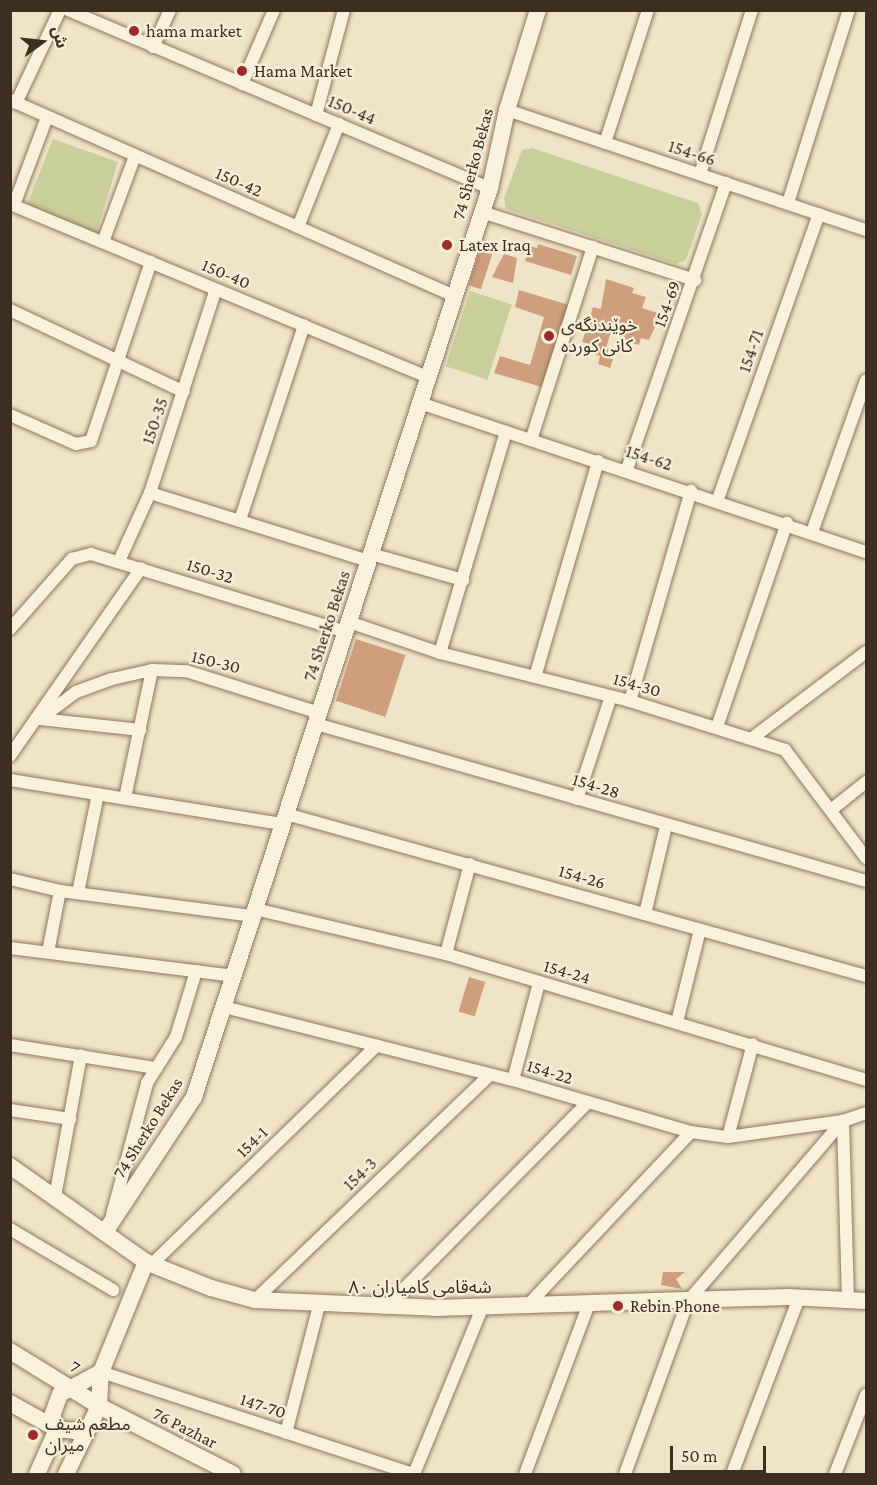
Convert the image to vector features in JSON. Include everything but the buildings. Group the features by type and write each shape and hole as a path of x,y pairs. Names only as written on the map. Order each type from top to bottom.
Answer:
{"street":[{"path":"13,102 60,10"},
{"name":"150-44","path":"68,10 489,188"},
{"path":"153,46 170,10"},
{"path":"243,84 274,10"},
{"path":"316,115 344,10"},
{"name":"74 Sherko Bekas","path":"107,1228 194,1097 482,212 507,110 538,10"},
{"path":"605,143 648,10"},
{"path":"700,174 752,10"},
{"path":"788,203 849,10"},
{"name":"150-42","path":"13,102 454,296"},
{"name":"154-66","path":"507,110 867,230"},
{"path":"12,204 47,117"},
{"path":"298,227 339,124"},
{"path":"103,242 135,156"},
{"name":"154-69","path":"627,469 695,280 726,183"},
{"name":"150-40","path":"12,204 428,377"},
{"path":"482,212 695,280"},
{"name":"154-71","path":"718,500 819,214"},
{"path":"531,440 593,247"},
{"path":"10,416 76,444 87,444 96,434 116,360 151,262"},
{"name":"150-35","path":"119,561 150,493 216,289"},
{"path":"10,310 184,392"},
{"path":"240,520 304,325"},
{"path":"812,532 867,380"},
{"name":"154-62","path":"420,403 627,469 867,552"},
{"path":"440,653 464,580 506,432"},
{"path":"535,677 598,461"},
{"path":"630,701 691,491"},
{"path":"150,493 370,558 464,580"},
{"path":"717,727 787,523"},
{"name":"150-32","path":"10,629 65,566 84,554 119,561 347,627"},
{"path":"10,756 40,719 141,568"},
{"name":"154-30","path":"347,627 630,701 785,750"},
{"path":"751,739 867,652"},
{"path":"125,798 152,670"},
{"name":"150-30","path":"40,719 76,692 112,679 152,670 186,671 317,718"},
{"path":"577,800 610,696"},
{"name":"154-28","path":"317,718 577,800 867,881"},
{"path":"40,719 140,730"},
{"path":"767,727 867,858"},
{"name":"154-26","path":"10,780 285,819 470,864 867,976"},
{"path":"831,810 867,782"},
{"path":"78,894 98,794"},
{"path":"645,914 666,826"},
{"path":"446,954 470,864"},
{"name":"154-24","path":"10,879 78,894 254,913 446,954 753,1044 867,1080"},
{"path":"48,952 60,891"},
{"path":"677,1022 700,930"},
{"path":"10,948 234,976"},
{"path":"107,1228 147,1083 176,1037 196,971"},
{"path":"513,1080 539,983"},
{"name":"154-22","path":"224,1007 513,1080 691,1132 728,1137 843,1121 867,1113"},
{"path":"728,1137 753,1044"},
{"path":"10,1045 156,1068"},
{"name":"154-1","path":"149,1263 377,1045"},
{"path":"55,1197 81,1055"},
{"name":"154-3","path":"255,1300 490,1075"},
{"path":"385,1308 587,1103"},
{"path":"10,1110 70,1119"},
{"path":"843,1121 848,1299"},
{"path":"625,1474 688,1300 843,1121"},
{"path":"527,1306 691,1132"},
{"name":"شەقامی کامیاران ٨٠","path":"10,1166 55,1197 107,1228 149,1263 211,1288 255,1300 385,1308 482,1308 799,1298 867,1301"},
{"path":"10,1229 113,1290"},
{"path":"66,1474 99,1406 102,1372 149,1263"},
{"path":"732,1474 799,1298"},
{"path":"525,1474 589,1304"},
{"path":"286,1433 319,1305"},
{"path":"413,1474 482,1308"},
{"name":"7","path":"10,1351 120,1417"},
{"path":"37,1474 57,1429 53,1405 69,1386 102,1372"},
{"name":"147-70","path":"102,1372 413,1474"},
{"path":"835,1474 867,1395"},
{"path":"10,1403 57,1429 75,1431 87,1427"},
{"name":"76 Pazhar","path":"120,1417 233,1474"}],"green space":[{"path":"53,139 118,162 95,237 26,207"},
{"path":"532,148 698,203 702,214 686,260 676,264 506,209 504,198 522,150"},
{"path":"470,291 512,305 487,380 446,366"}],"place":[{"name":"hama market","path":"134,31"},
{"name":"Hama Market","path":"242,71"},
{"name":"Latex Iraq","path":"447,245"},
{"name":"خوێندنگەی کانی کوردە","path":"549,336"},
{"name":"Rebin Phone","path":"618,1306"},
{"name":"مطعم شيف ميران","path":"33,1435"}]}
